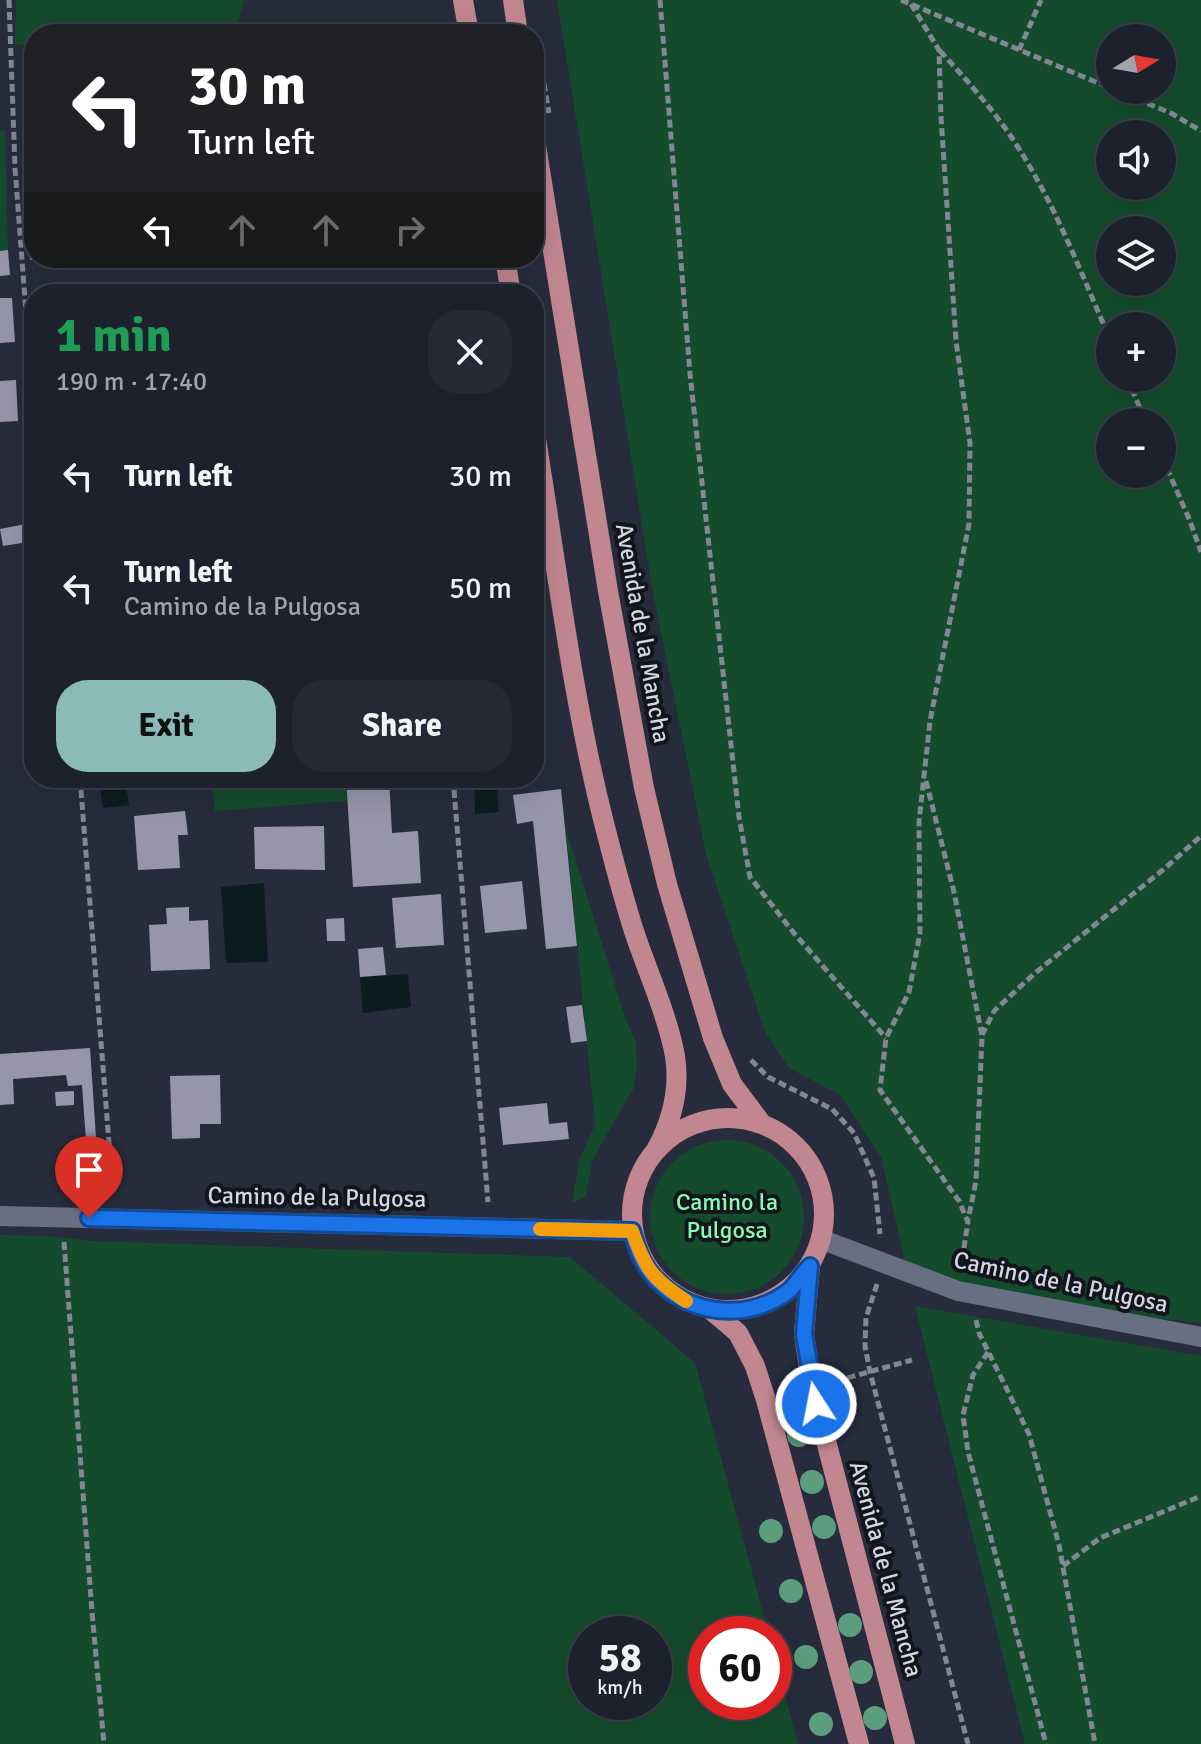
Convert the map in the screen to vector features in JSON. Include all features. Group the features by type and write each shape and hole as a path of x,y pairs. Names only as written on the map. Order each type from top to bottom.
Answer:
{"main road":[{"path":"463,0 467,24"},
{"path":"513,0 517,24"},
{"name":"Avenida de la Mancha","path":"544,142 608,591 644,788 667,884 713,1038 732,1084 762,1124"},
{"path":"544,489 588,755 628,915 675,1057 675,1095 666,1132 642,1169 634,1194 632,1231 642,1260 662,1286 691,1304 711,1310 741,1311 768,1303 791,1289 810,1266 823,1240 825,1209 821,1183 807,1158 787,1138 762,1124 734,1117 709,1119 680,1129 656,1150"},
{"name":"Avenida de la Mancha","path":"810,1266 804,1334 812,1387 905,1744"},
{"path":"711,1310 738,1333 755,1366 859,1744"}],"street":[{"name":"Camino de la Pulgosa","path":"0,1216 632,1231"},
{"name":"Camino de la Pulgosa","path":"823,1240 964,1292 1201,1337"}],"path":[{"path":"9,0 15,168 24,286"},
{"path":"660,0 690,374 739,817 750,877 793,932 886,1038"},
{"path":"901,0 1096,82"},
{"path":"1019,50 1041,0"},
{"path":"911,4 939,50 980,93 1012,138 1045,195 1098,312"},
{"path":"939,50 956,341 970,443 969,524 930,721 919,822 920,933 909,992 886,1038 880,1090 959,1201 968,1222"},
{"path":"1149,104 1201,131"},
{"path":"1176,488 1201,552"},
{"path":"924,777 954,892 982,1036 976,1181 968,1222 964,1292 979,1333 1029,1434 1059,1545 1095,1744"},
{"path":"81,788 115,1218"},
{"path":"454,788 491,1227"},
{"path":"982,1036 994,1011 1035,973 1201,836"},
{"path":"747,1055 768,1077 832,1109 854,1133 874,1178 881,1263 866,1318 865,1346 968,1744"},
{"path":"63,1217 104,1744"},
{"path":"988,1351 973,1375 963,1415 968,1452 1046,1744"},
{"path":"1063,1566 1100,1538 1201,1496"}],"green space":[{"path":"16,0 244,0 237,24 24,24 24,45 15,45"},
{"path":"557,0 1201,0 1201,1323 1145,1317 955,1282 905,1261 881,1157 840,1095 789,1068 765,1032 706,854 653,593"},
{"path":"0,131 5,131 8,250 0,251"},
{"path":"213,788 346,788 347,801 215,811"},
{"path":"566,830 636,1043 637,1067 633,1090 592,1161 586,1196 572,1203 580,1158 595,1125"},
{"name":"Camino la Pulgosa","path":"727,1140 757,1146 782,1162 798,1187 804,1217 798,1247 782,1272 757,1288 727,1294 697,1288 672,1272 656,1247 650,1217 656,1187 672,1162 697,1146"},
{"path":"0,1235 91,1241 570,1257 695,1363 764,1616 688,1616 688,1720 792,1720 798,1744 0,1744"},
{"path":"915,1306 1201,1356 1201,1744 1025,1744"}],"shaded area":[{"path":"100,788 126,788 129,805 103,808"},
{"path":"474,788 497,788 499,812 475,814"},
{"path":"264,883 268,962 226,963 221,887"},
{"path":"408,974 411,1007 363,1013 360,977"}],"building":[{"path":"8,250 10,275 0,276 0,251"},
{"path":"0,298 12,298 15,342 0,343"},
{"path":"16,380 18,421 0,422 0,381"},
{"path":"24,524 24,543 3,546 0,529"},
{"path":"347,788 390,788 392,833 418,831 421,883 353,887"},
{"path":"561,789 577,946 546,949 533,821 517,824 513,795"},
{"path":"185,811 188,835 178,835 180,868 138,870 134,816"},
{"path":"324,826 325,870 255,869 254,827"},
{"path":"522,881 527,929 485,933 480,886"},
{"path":"441,894 444,945 396,948 392,898"},
{"path":"189,907 189,921 208,920 210,969 151,971 149,925 167,924 166,908"},
{"path":"344,918 345,941 327,941 326,919"},
{"path":"383,947 386,975 360,977 358,949"},
{"path":"582,1005 587,1041 571,1043 566,1007"},
{"path":"90,1048 98,1168 88,1169 82,1085 68,1086 66,1075 13,1079 14,1104 0,1105 0,1054"},
{"path":"220,1075 221,1124 200,1124 200,1138 172,1139 170,1076"},
{"path":"74,1091 74,1105 56,1106 55,1092"},
{"path":"547,1103 549,1124 567,1122 569,1139 503,1145 499,1108"}],"slow traffic":[{"path":"540,1229 632,1231 642,1260 662,1286 686,1301"}],"route":[{"path":"89,1218 632,1231 642,1260 662,1286 691,1304 711,1310 741,1311 768,1303 791,1289 810,1266 804,1334 816,1404"}]}
